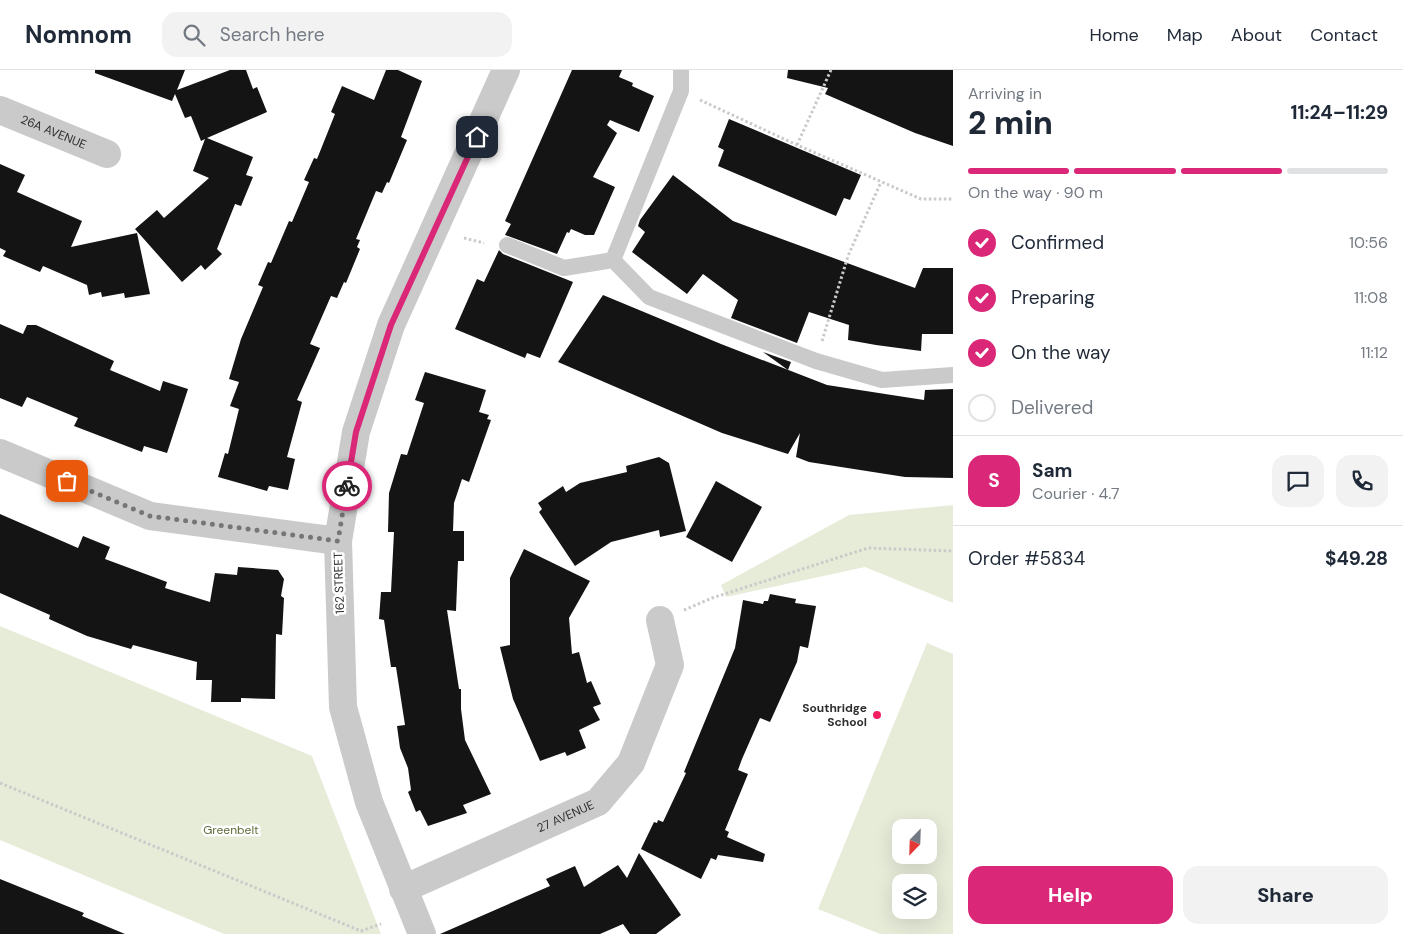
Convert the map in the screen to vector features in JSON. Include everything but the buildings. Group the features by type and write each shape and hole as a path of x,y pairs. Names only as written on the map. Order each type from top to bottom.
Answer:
{"street":[{"name":"162 STREET","path":"422,934 369,802 343,707 338,541 356,432 391,325 506,70"},
{"name":"26A AVENUE","path":"0,110 107,154"},
{"path":"0,453 150,516 338,541"},
{"name":"27 AVENUE","path":"403,889 598,802 631,763 670,665 660,620"}],"lane":[{"path":"613,260 681,91 681,70"},
{"path":"507,245 564,268 613,260"},
{"path":"613,260 649,297 816,361 882,380 953,375"}],"path":[{"path":"797,146 831,70"},
{"path":"681,91 797,146 922,199 953,199"},
{"path":"816,361 848,256 881,182"},
{"path":"660,620 712,598 868,548 953,551"},
{"path":"0,783 361,931 382,924"}],"green space":[{"path":"953,505 953,603 865,567 726,597 721,585 849,515"},
{"name":"Greenbelt","path":"0,626 312,756 381,934 224,934 0,840"},
{"path":"927,643 953,654 953,934 880,934 818,909"}],"way so far":[{"path":"67,481 150,516 338,541 347,486"}],"place":[{"name":"Southridge School","path":"877,715"}],"route":[{"path":"347,486 356,432 391,325 477,137"}]}
